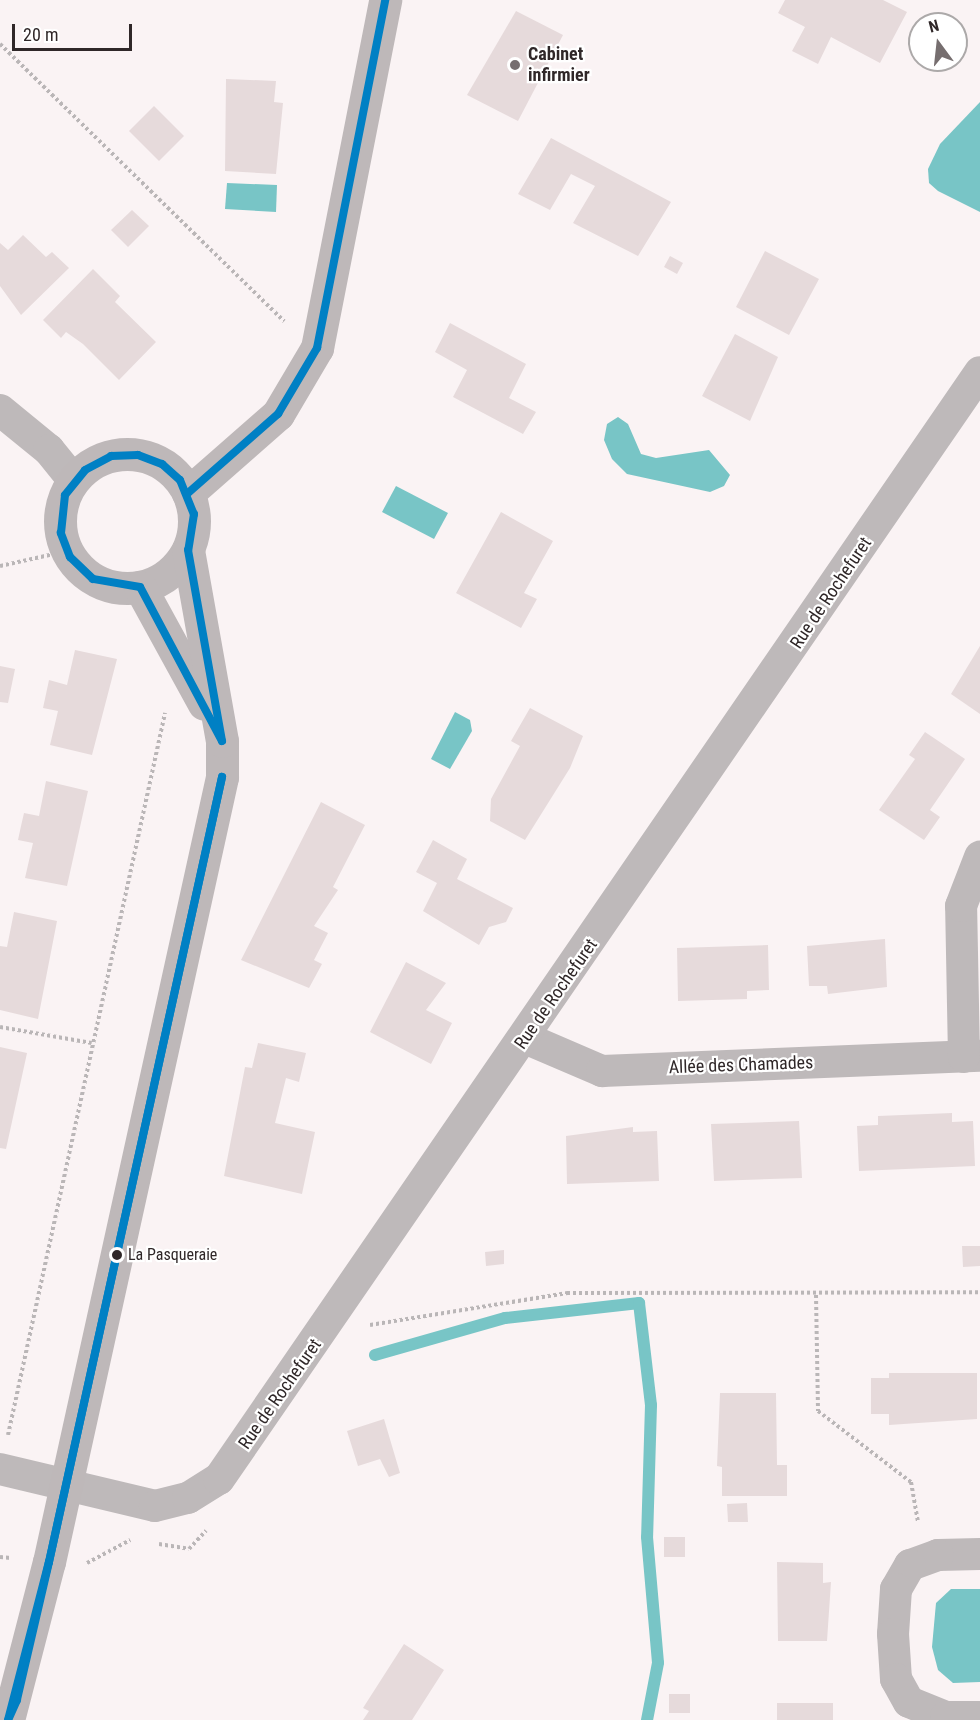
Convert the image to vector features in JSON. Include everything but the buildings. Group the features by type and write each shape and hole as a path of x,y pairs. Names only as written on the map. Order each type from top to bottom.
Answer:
{"street":[{"path":"188,493 278,414 317,348 386,0"},
{"name":"Rue de Rochefuret","path":"0,1469 155,1506 188,1498 219,1479 525,1038 980,372"},
{"path":"0,410 49,450 74,481"},
{"path":"8,1720 66,1485 222,777 222,741 188,550 194,514 188,493 169,469 138,455 111,456 74,481 60,514 67,551 93,579 140,587 177,567 188,550"},
{"path":"140,587 222,741"},
{"name":"Allée des Chamades","path":"525,1038 602,1071 972,1056 961,906 980,857"},
{"path":"980,1554 921,1559 901,1576 896,1588 896,1679 901,1693 925,1712 980,1717"}],"path":[{"path":"0,44 271,311 317,348"},
{"path":"0,566 67,551"},
{"path":"0,1469 167,704"},
{"path":"0,1027 92,1043"},
{"path":"363,1326 567,1293 816,1295 980,1293"},
{"path":"816,1295 818,1410 911,1482 921,1559"}],"water":[{"path":"980,102 980,212 938,191 929,183 928,169 940,144"},
{"path":"227,183 277,185 276,212 225,209"},
{"path":"618,417 628,424 641,454 656,458 709,450 730,475 724,486 710,492 627,474 612,459 604,440 607,424"},
{"path":"396,486 448,513 434,539 382,512"},
{"path":"455,712 470,720 472,731 450,769 431,759"},
{"path":"951,1589 980,1589 980,1682 953,1683 938,1670 932,1647 936,1603"}],"waterway":[{"path":"375,1355 505,1318 639,1303 651,1405 647,1537 658,1663 647,1720"}],"transit line":[{"path":"188,493 278,414 317,348 385,0"},
{"path":"138,455 162,464 180,480 194,514 188,550 222,741 140,587 93,579 70,557 61,533 65,495 85,470 111,456 138,455"},
{"path":"49,1562 222,777"},
{"path":"49,1562 222,777"},
{"path":"49,1562 17,1700 8,1720 49,1562"}],"place":[{"name":"Cabinet infirmier","path":"515,65"},
{"name":"La Pasqueraie","path":"117,1255"}]}
